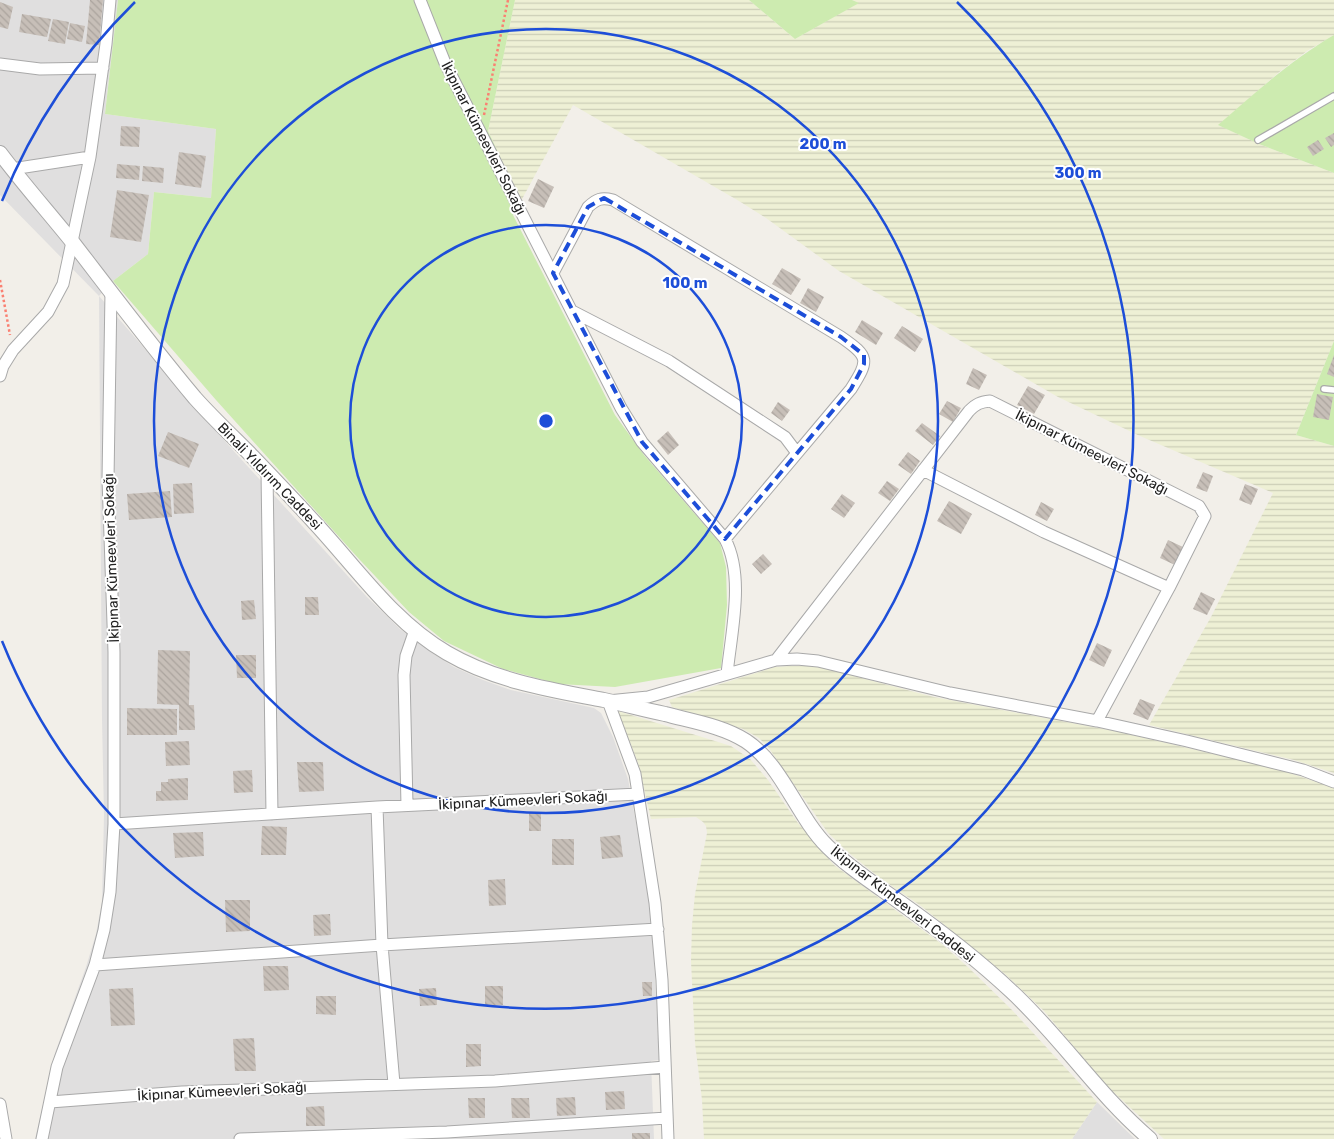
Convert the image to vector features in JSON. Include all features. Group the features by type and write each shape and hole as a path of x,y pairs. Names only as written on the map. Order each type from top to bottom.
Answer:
{"street":[{"path":"0,376 3,366 13,350 48,312 63,284 90,157 110,0"},
{"name":"İkipınar Kümeevleri Sokağı","path":"420,0 445,63 621,408 632,427 695,506 725,538 729,546 735,580 733,618 726,674"},
{"path":"0,64 40,69 102,68"},
{"name":"Binali Yıldırım Caddesi","path":"0,153 72,242 161,358 199,402 267,472 384,601 415,630 448,654 471,665 501,676 566,694 608,701"},
{"path":"12,169 90,157"},
{"path":"553,273 588,207 596,199 613,200 841,337 859,349 864,355 864,364 851,389 725,538"},
{"name":"İkipınar Kümeevleri Sokağı","path":"42,1139 57,1067 94,965 104,930 108,902 114,824 114,652 108,479 111,292"},
{"path":"572,311 670,361 784,437 797,453"},
{"name":"İkipınar Kümeevleri Sokağı","path":"776,660 975,405 990,401 1199,506 1205,516 1169,588 1097,721"},
{"path":"923,470 1044,532 1169,588"},
{"path":"267,472 272,814"},
{"path":"407,805 404,675 406,656 415,630"},
{"path":"668,1139 662,980 655,902 635,774 608,701 648,697 776,660 818,661 950,693 1162,735 1303,770 1334,782"},
{"name":"İkipınar Kümeevleri Caddesi","path":"608,701 722,730 743,739 756,749 774,770 823,842 857,871 950,939 1012,991 1124,1116 1147,1138"},
{"name":"İkipınar Kümeevleri Sokağı","path":"114,824 407,805 638,794"},
{"path":"377,807 382,945 394,1084"},
{"path":"94,965 382,945 658,929"},
{"name":"İkipınar Kümeevleri Sokağı","path":"50,1102 182,1092 495,1081 665,1066"},
{"path":"0,1104 6,1139"},
{"path":"240,1139 447,1132 667,1118"}],"lane":[{"path":"1258,140 1334,96"},
{"path":"1324,389 1334,390"}],"path":[{"path":"480,133 508,0"},
{"path":"0,280 13,350"}],"highlighted area":[{"path":"604,198 841,337 864,355 864,364 851,389 725,539 642,442 553,273 588,207"}],"shaded area":[{"path":"0,0 118,0 105,114 216,129 211,198 154,192 148,254 113,281 99,296 0,195"},
{"path":"99,296 231,448 367,597 400,629 454,667 483,680 511,690 594,708 601,713 613,737 628,779 648,888 653,934 659,1060 651,1061 654,1139 35,1139 55,1053 86,967 96,934 102,902 104,815"},
{"path":"1097,1102 1135,1139 1072,1139"}],"green space":[{"path":"118,0 515,0 488,131 521,201 513,215 615,415 644,455 720,543 726,567 727,605 721,668 615,687 558,684 503,669 444,641 409,612 359,559 216,400 113,281 148,254 154,192 211,198 216,129 105,114"},
{"path":"515,0 749,0 795,39 858,3 852,0 1334,0 1334,35 1307,51 1278,73 1219,125 1259,144 1334,173 1334,341 1296,435 1334,446 1334,773 1294,760 1149,725 1211,617 1273,493 1140,436 1058,397 839,271 766,218 739,201 573,105 521,201 488,131"},
{"path":"749,0 852,0 859,3 795,39"},
{"path":"1334,35 1334,173 1259,144 1218,125 1288,66"},
{"path":"1334,341 1334,446 1296,435"},
{"path":"775,667 823,668 934,697 1119,732 1278,769 1334,788 1334,1139 1164,1139 1108,1087 1044,1011 1005,974 921,906 880,878 828,833 768,747 759,738 743,729 672,707 669,700"},
{"path":"618,711 731,746 750,759 768,780 798,823 834,865 943,945 970,969 1011,1009 1097,1102 1072,1139 704,1139 702,1100 695,1043 691,961 695,894 707,833 706,826 696,817 651,819 638,763"}],"building":[{"path":"90,0 103,0 99,45 86,44"},
{"path":"0,2 13,7 8,29 0,27"},
{"path":"22,14 51,19 47,37 19,32"},
{"path":"53,19 69,22 65,44 48,41"},
{"path":"70,23 85,26 82,42 67,39"},
{"path":"121,126 140,127 139,147 120,146"},
{"path":"1334,133 1334,145 1331,147 1325,138"},
{"path":"1318,140 1324,149 1313,156 1307,147"},
{"path":"179,152 206,156 201,188 175,184"},
{"path":"117,164 140,166 139,180 116,178"},
{"path":"143,166 164,168 163,183 142,181"},
{"path":"538,179 554,187 544,208 528,201"},
{"path":"117,190 149,195 141,242 110,237"},
{"path":"782,268 801,279 791,295 772,284"},
{"path":"808,288 824,297 816,312 800,303"},
{"path":"862,320 883,333 876,345 855,332"},
{"path":"902,326 923,339 915,352 894,338"},
{"path":"1334,355 1334,377 1327,374"},
{"path":"973,368 987,375 979,390 966,384"},
{"path":"1028,386 1045,395 1034,414 1017,405"},
{"path":"1317,394 1333,397 1329,420 1313,417"},
{"path":"947,401 961,408 953,422 939,414"},
{"path":"778,402 790,410 782,421 771,413"},
{"path":"922,423 940,436 933,445 915,431"},
{"path":"668,431 679,445 668,455 657,441"},
{"path":"168,432 199,444 189,468 158,456"},
{"path":"908,452 920,461 911,474 898,465"},
{"path":"1203,472 1213,476 1207,492 1196,488"},
{"path":"887,481 899,489 890,501 878,493"},
{"path":"192,483 194,513 174,514 173,484"},
{"path":"1245,484 1258,489 1251,505 1239,500"},
{"path":"170,491 172,517 129,520 127,494"},
{"path":"842,494 855,503 844,518 831,509"},
{"path":"949,501 972,514 961,534 937,521"},
{"path":"1041,502 1054,509 1047,521 1035,515"},
{"path":"1168,540 1183,547 1175,565 1160,558"},
{"path":"763,554 772,564 761,574 752,564"},
{"path":"1201,592 1215,599 1207,615 1193,609"},
{"path":"305,597 318,597 319,615 305,615"},
{"path":"254,600 256,619 242,620 241,601"},
{"path":"1097,643 1112,650 1104,667 1089,660"},
{"path":"158,650 190,651 189,705 194,705 195,730 179,730 179,705 157,704"},
{"path":"236,655 256,655 256,678 237,678"},
{"path":"1140,699 1155,705 1148,720 1133,714"},
{"path":"127,708 177,709 177,735 127,735"},
{"path":"189,741 190,765 166,766 165,742"},
{"path":"297,762 323,762 324,791 299,792"},
{"path":"252,770 253,792 234,793 233,771"},
{"path":"188,778 188,800 156,801 156,791 161,791 161,782 168,782 168,779"},
{"path":"529,812 541,812 541,831 529,831"},
{"path":"262,826 287,827 286,855 261,855"},
{"path":"203,832 204,856 175,858 173,833"},
{"path":"620,835 623,857 602,859 600,837"},
{"path":"552,839 574,839 574,865 552,865"},
{"path":"505,879 506,905 489,906 488,880"},
{"path":"225,900 250,900 250,931 226,932"},
{"path":"330,914 331,935 314,936 313,915"},
{"path":"263,966 288,966 289,990 264,991"},
{"path":"642,982 652,982 652,996 643,996"},
{"path":"485,986 503,986 503,1005 485,1006"},
{"path":"133,988 135,1025 111,1026 109,989"},
{"path":"436,988 437,1005 420,1006 419,989"},
{"path":"316,996 336,996 336,1015 316,1014"},
{"path":"254,1038 256,1071 235,1071 233,1039"},
{"path":"466,1044 481,1044 481,1066 466,1067"},
{"path":"624,1091 625,1109 606,1110 605,1092"},
{"path":"575,1097 576,1115 557,1116 556,1098"},
{"path":"468,1098 485,1098 485,1118 469,1118"},
{"path":"511,1098 529,1098 530,1118 512,1118"},
{"path":"324,1106 325,1126 306,1126 306,1107"},
{"path":"632,1133 650,1133 650,1139 632,1139"}]}
